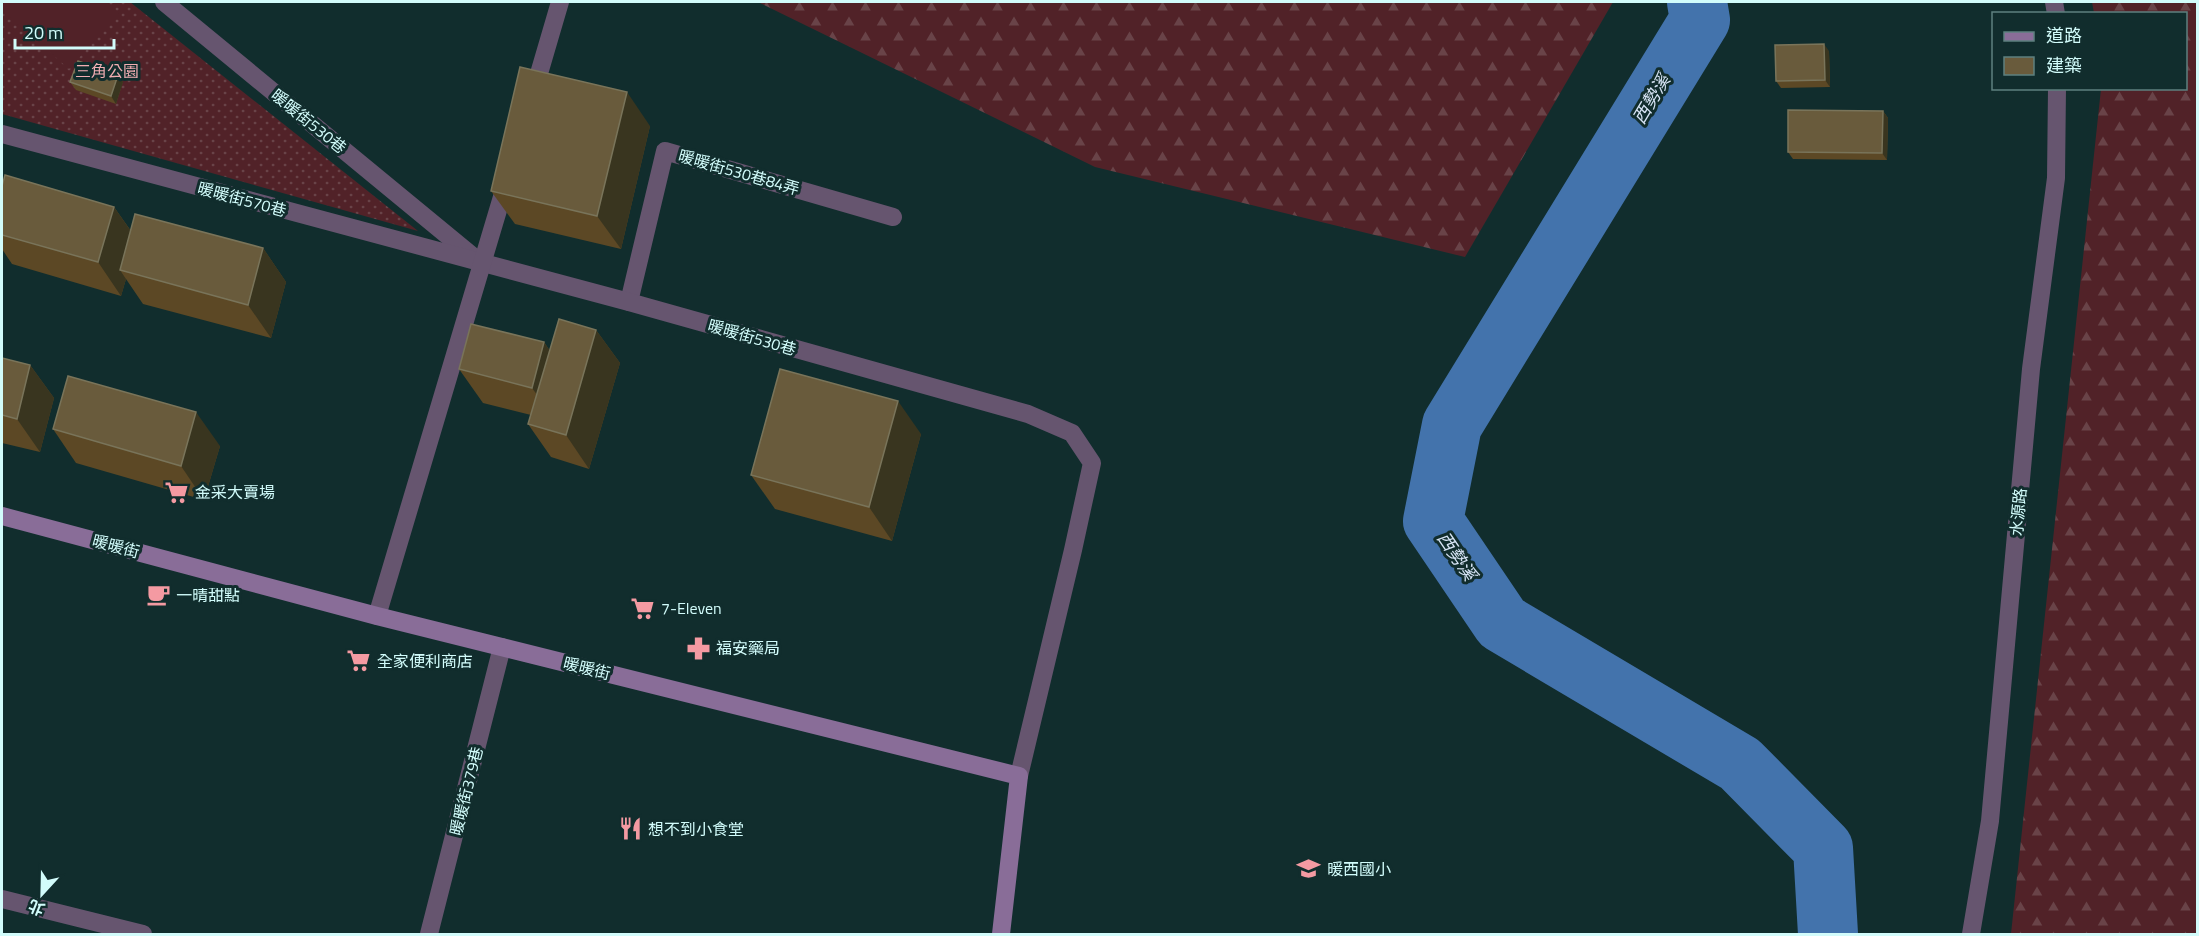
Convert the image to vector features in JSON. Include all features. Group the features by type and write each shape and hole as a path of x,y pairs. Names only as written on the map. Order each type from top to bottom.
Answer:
{"street":[{"name":"暖暖街530巷","path":"164,2 482,264 629,302 1028,414 1072,433 1092,463 1074,550 1018,776"},
{"path":"526,116 560,2"},
{"name":"水源路","path":"1971,934 1990,821 2031,369 2056,178 2057,90"},
{"name":"暖暖街570巷","path":"2,134 482,264"},
{"name":"暖暖街530巷84弄","path":"629,302 664,151 893,217"},
{"path":"377,616 513,161"},
{"name":"暖暖街","path":"2,516 377,616 1018,776"},
{"name":"暖暖街379巷","path":"429,934 502,647"},
{"path":"1000,934 1018,776"},
{"path":"2,899 143,934"}],"green space":[{"name":"三角公園","path":"2,2 130,2 418,231 2,114"},
{"path":"2,2 106,2 119,13 69,69 2,10"},
{"path":"758,2 1613,2 1465,257 1095,167"},
{"path":"2092,2 2197,2 2197,934 2011,934 2101,90 2187,90 2187,12 2094,12"}],"building":[{"path":"1824,44 1825,80 1776,81 1775,45"},
{"path":"78,61 118,75 111,96 70,82"},
{"path":"520,67 627,92 597,216 491,191"},
{"path":"1788,110 1883,111 1882,153 1788,152"},
{"path":"5,175 114,207 98,262 2,235 2,186"},
{"path":"135,214 263,248 248,305 120,270"},
{"path":"559,319 596,330 566,435 528,424"},
{"path":"471,324 544,342 532,388 459,369"},
{"path":"2,358 30,365 17,419 2,415"},
{"path":"780,369 898,401 869,507 751,475"},
{"path":"68,376 196,412 181,466 53,429"}],"waterway":[{"name":"西勢溪","path":"1697,2 1700,20 1452,425 1433,521 1502,623 1740,764 1823,848 1828,934"}],"place":[{"name":"金采大賣場","path":"177,492"},
{"name":"一晴甜點","path":"158,595"},
{"name":"7-Eleven","path":"643,608"},
{"name":"福安藥局","path":"698,648"},
{"name":"全家便利商店","path":"359,661"},
{"name":"想不到小食堂","path":"630,829"},
{"name":"暖西國小","path":"1309,869"}]}
